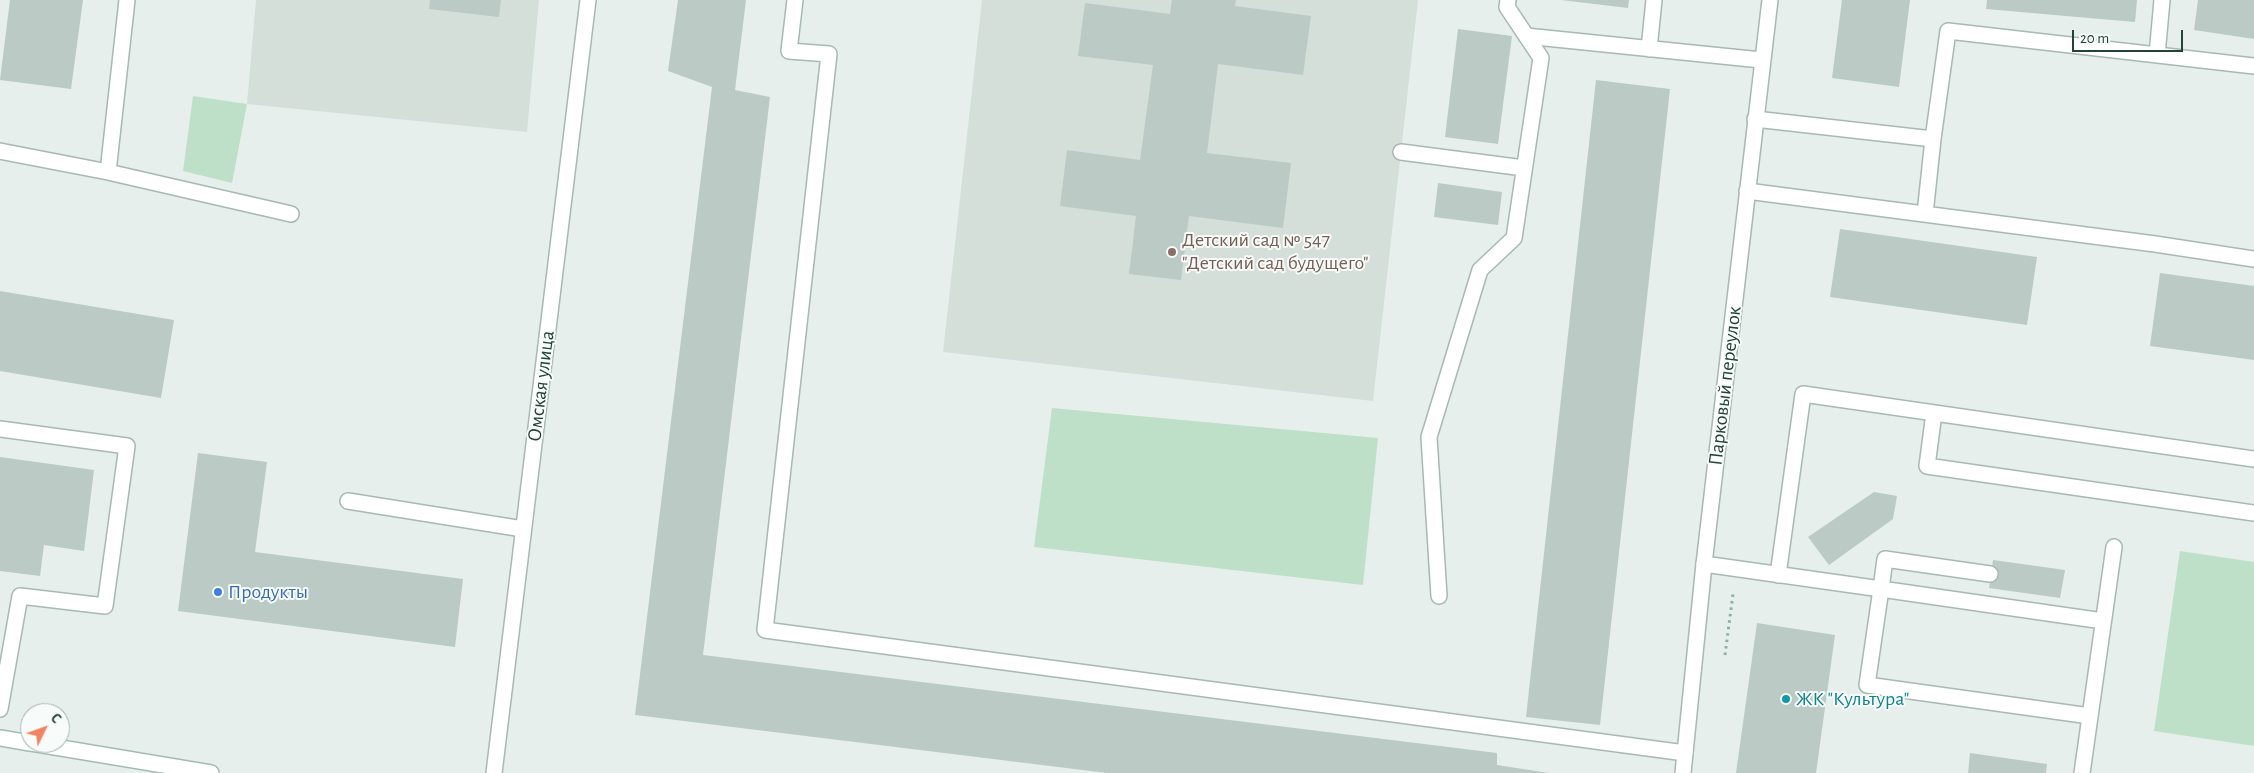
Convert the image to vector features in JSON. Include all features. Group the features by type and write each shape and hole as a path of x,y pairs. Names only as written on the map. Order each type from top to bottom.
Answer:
{"street":[{"path":"108,172 127,0"},
{"name":"Омская улица","path":"494,773 588,0"},
{"path":"795,0 789,51 829,54 765,630 1685,753"},
{"path":"1438,596 1429,437 1480,270 1514,238 1541,58 1507,7 1508,0"},
{"path":"1650,49 1654,0"},
{"name":"Парковый переулок","path":"1683,773 1704,564 1770,0"},
{"path":"2157,56 2162,0"},
{"path":"1926,214 1933,138 1948,31 2254,66"},
{"path":"1526,36 1762,60"},
{"path":"1755,119 1933,138"},
{"path":"0,151 108,172 291,214"},
{"path":"1401,152 1524,168"},
{"path":"1747,191 2254,259"},
{"path":"1778,575 1804,394 2254,458"},
{"path":"1934,413 1926,466 2254,513"},
{"path":"0,429 127,446 105,606 20,596 0,710"},
{"path":"348,502 523,529"},
{"path":"2082,773 2114,547"},
{"path":"1990,574 1885,559 1867,685 2090,716"},
{"path":"1704,564 2103,622"},
{"path":"0,738 20,741"},
{"path":"70,750 211,773"}],"shaded area":[{"path":"256,0 539,0 527,132 247,104"},
{"name":"Детский сад № 547 \"Детский сад будущего\"","path":"982,0 1418,0 1373,401 943,352"}],"green space":[{"path":"193,96 247,104 232,183 183,171"},
{"path":"1052,408 1378,438 1363,585 1034,547"},
{"path":"2180,551 2254,562 2254,746 2154,731"}],"building":[{"path":"10,0 83,0 71,89 0,80"},
{"path":"430,0 501,0 499,17 429,9"},
{"path":"678,0 746,0 735,90 770,97 703,655 1497,753 1497,765 1549,773 1107,773 635,715 712,87 668,71"},
{"path":"1172,0 1236,0 1235,6 1311,16 1303,75 1218,64 1207,153 1291,163 1283,228 1189,216 1181,280 1129,274 1136,216 1060,206 1067,150 1140,160 1153,65 1078,56 1085,3 1170,14"},
{"path":"1561,0 1629,0 1628,8"},
{"path":"1842,0 1910,0 1899,87 1832,78"},
{"path":"1987,0 2137,0 2135,22 1986,9"},
{"path":"2198,0 2254,0 2254,39 2194,30"},
{"path":"1458,29 1512,36 1498,144 1445,137"},
{"path":"1596,80 1670,89 1600,725 1526,717"},
{"path":"1438,183 1502,192 1498,225 1434,217"},
{"path":"1840,229 2037,257 2027,325 1830,297"},
{"path":"2160,273 2254,286 2254,360 2150,346"},
{"path":"0,291 174,320 161,398 0,371"},
{"path":"198,453 267,462 255,552 463,579 455,647 178,611"},
{"path":"0,457 94,470 84,551 44,545 40,576 0,571"},
{"path":"1874,492 1897,496 1893,519 1829,565 1808,537"},
{"path":"1993,560 2065,570 2060,598 1989,588"},
{"name":"ЖК \"Культура\"","path":"1757,623 1835,635 1816,773 1736,773"},
{"path":"1970,753 2047,764 2046,773 1968,773"}],"place":[{"name":"Детский сад № 547 \"Детский сад будущего\"","path":"1172,252"},
{"name":"Продукты","path":"218,592"},
{"name":"ЖК \"Культура\"","path":"1786,699"}]}
